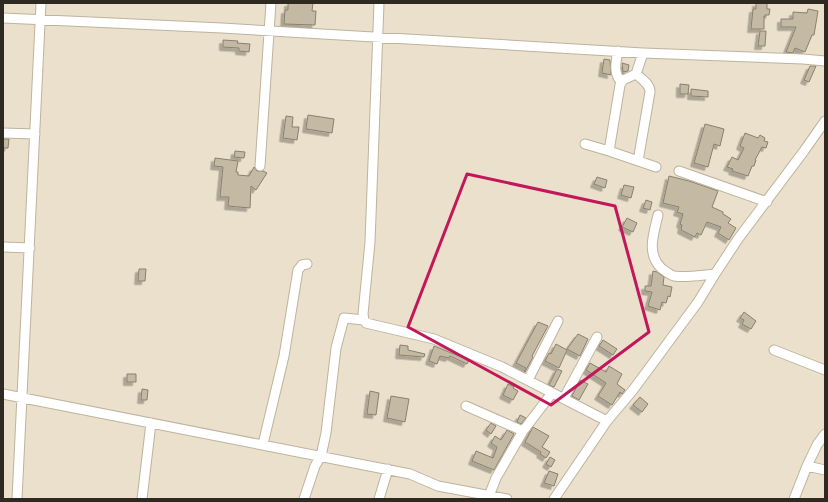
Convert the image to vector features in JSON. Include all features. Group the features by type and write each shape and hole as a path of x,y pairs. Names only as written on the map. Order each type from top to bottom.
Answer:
{"street":[{"path":"17,499 41,3"},
{"path":"260,166 270,31 270,3"},
{"path":"364,320 363,314 370,242 379,3"},
{"path":"3,18 214,27 618,51 825,61"},
{"path":"609,151 621,82 617,77 615,68 618,51"},
{"path":"621,82 636,74 643,52"},
{"path":"636,74 647,83 650,88 638,161"},
{"path":"554,499 607,421 633,390 698,302 738,239 825,121"},
{"path":"3,133 35,134"},
{"path":"585,144 656,167"},
{"path":"679,171 766,202"},
{"path":"658,215 651,249 659,266 673,276 715,274"},
{"path":"3,247 30,248"},
{"path":"263,444 284,356 298,270 302,265 307,264"},
{"path":"304,499 315,466 321,456 326,433 336,348 344,318 364,320 366,323 434,339 502,367 607,421"},
{"path":"528,380 558,321"},
{"path":"564,398 597,336"},
{"path":"774,350 825,370"},
{"path":"489,496 496,478 523,431 552,393"},
{"path":"3,394 388,469 410,474 438,486 507,499"},
{"path":"466,406 523,431"},
{"path":"142,499 151,423"},
{"path":"794,499 817,445 825,434"},
{"path":"807,466 825,470"},
{"path":"378,499 388,469"}],"highlighted area":[{"path":"467,174 615,206 649,332 551,405 408,327"}],"building":[{"path":"288,3 313,3 312,11 316,11 315,25 284,24 285,10 288,10"},
{"path":"756,3 767,3 767,9 770,9 769,15 764,16 764,29 751,29 753,9 756,9"},
{"path":"808,9 818,11 814,35 812,35 805,52 795,48 793,53 786,52 796,27 781,27 781,19 793,19 793,12 807,13"},
{"path":"760,31 766,31 765,46 758,46"},
{"path":"223,40 238,41 237,43 250,44 249,52 239,51 239,48 223,47"},
{"path":"604,59 610,60 611,75 602,73"},
{"path":"622,63 629,65 628,71 623,72"},
{"path":"810,66 816,66 809,82 804,80"},
{"path":"680,84 689,85 688,94 680,94"},
{"path":"691,89 708,91 708,97 691,96"},
{"path":"308,115 334,119 332,133 306,129"},
{"path":"286,116 293,117 292,127 299,127 297,140 283,138"},
{"path":"705,124 724,129 720,146 714,144 708,167 694,163"},
{"path":"745,133 758,138 760,135 765,138 764,141 768,142 766,148 762,147 748,176 732,171 733,169 727,167 732,157 738,160 744,148 740,146"},
{"path":"3,139 9,139 8,148 3,148"},
{"path":"235,151 245,152 244,158 234,157"},
{"path":"215,158 238,161 236,172 238,172 238,175 249,176 254,167 257,171 267,173 256,190 251,186 250,208 228,206 229,197 220,197 223,167 214,166"},
{"path":"669,176 718,191 712,207 723,212 723,214 731,219 728,223 736,228 729,240 718,233 721,227 707,222 701,235 697,233 695,237 681,230 682,225 680,224 683,214 677,212 679,207 663,203"},
{"path":"597,177 607,180 605,188 594,184"},
{"path":"624,185 634,187 631,198 621,195"},
{"path":"646,200 652,202 650,210 643,208"},
{"path":"627,218 637,223 633,232 622,227"},
{"path":"139,269 146,269 145,281 138,281"},
{"path":"653,271 664,277 663,285 672,287 670,297 668,296 666,303 662,302 660,310 648,306 652,292 645,291 645,286 651,286"},
{"path":"744,312 756,321 751,329 742,324 744,320 740,318"},
{"path":"538,322 548,326 524,372 526,368 516,363"},
{"path":"578,334 588,339 580,356 567,349"},
{"path":"603,340 617,349 613,355 599,346"},
{"path":"556,344 567,350 559,368 545,361 549,353 551,354"},
{"path":"400,345 408,346 408,350 425,354 424,357 399,355"},
{"path":"434,346 469,360 467,364 450,356 449,358 440,356 437,364 429,361"},
{"path":"590,363 606,372 609,366 622,374 617,384 625,390 622,394 620,392 612,405 598,396 606,383 586,370"},
{"path":"557,369 562,371 554,387 549,385"},
{"path":"127,374 136,374 136,382 127,382"},
{"path":"580,380 588,384 579,400 572,396"},
{"path":"508,384 518,391 513,400 503,395"},
{"path":"142,389 148,390 147,400 141,400"},
{"path":"370,391 379,393 376,415 367,414"},
{"path":"391,396 409,399 405,422 387,418"},
{"path":"640,397 648,404 642,412 633,405"},
{"path":"520,415 526,418 521,424 517,422"},
{"path":"491,423 496,426 491,434 486,430"},
{"path":"533,427 549,436 542,447 550,452 546,458 540,454 541,452 525,442"},
{"path":"507,430 514,434 494,470 472,461 476,451 493,458 497,447 491,443 495,436 501,440"},
{"path":"550,457 555,460 551,467 546,464"},
{"path":"549,471 558,474 554,486 544,483"}]}
